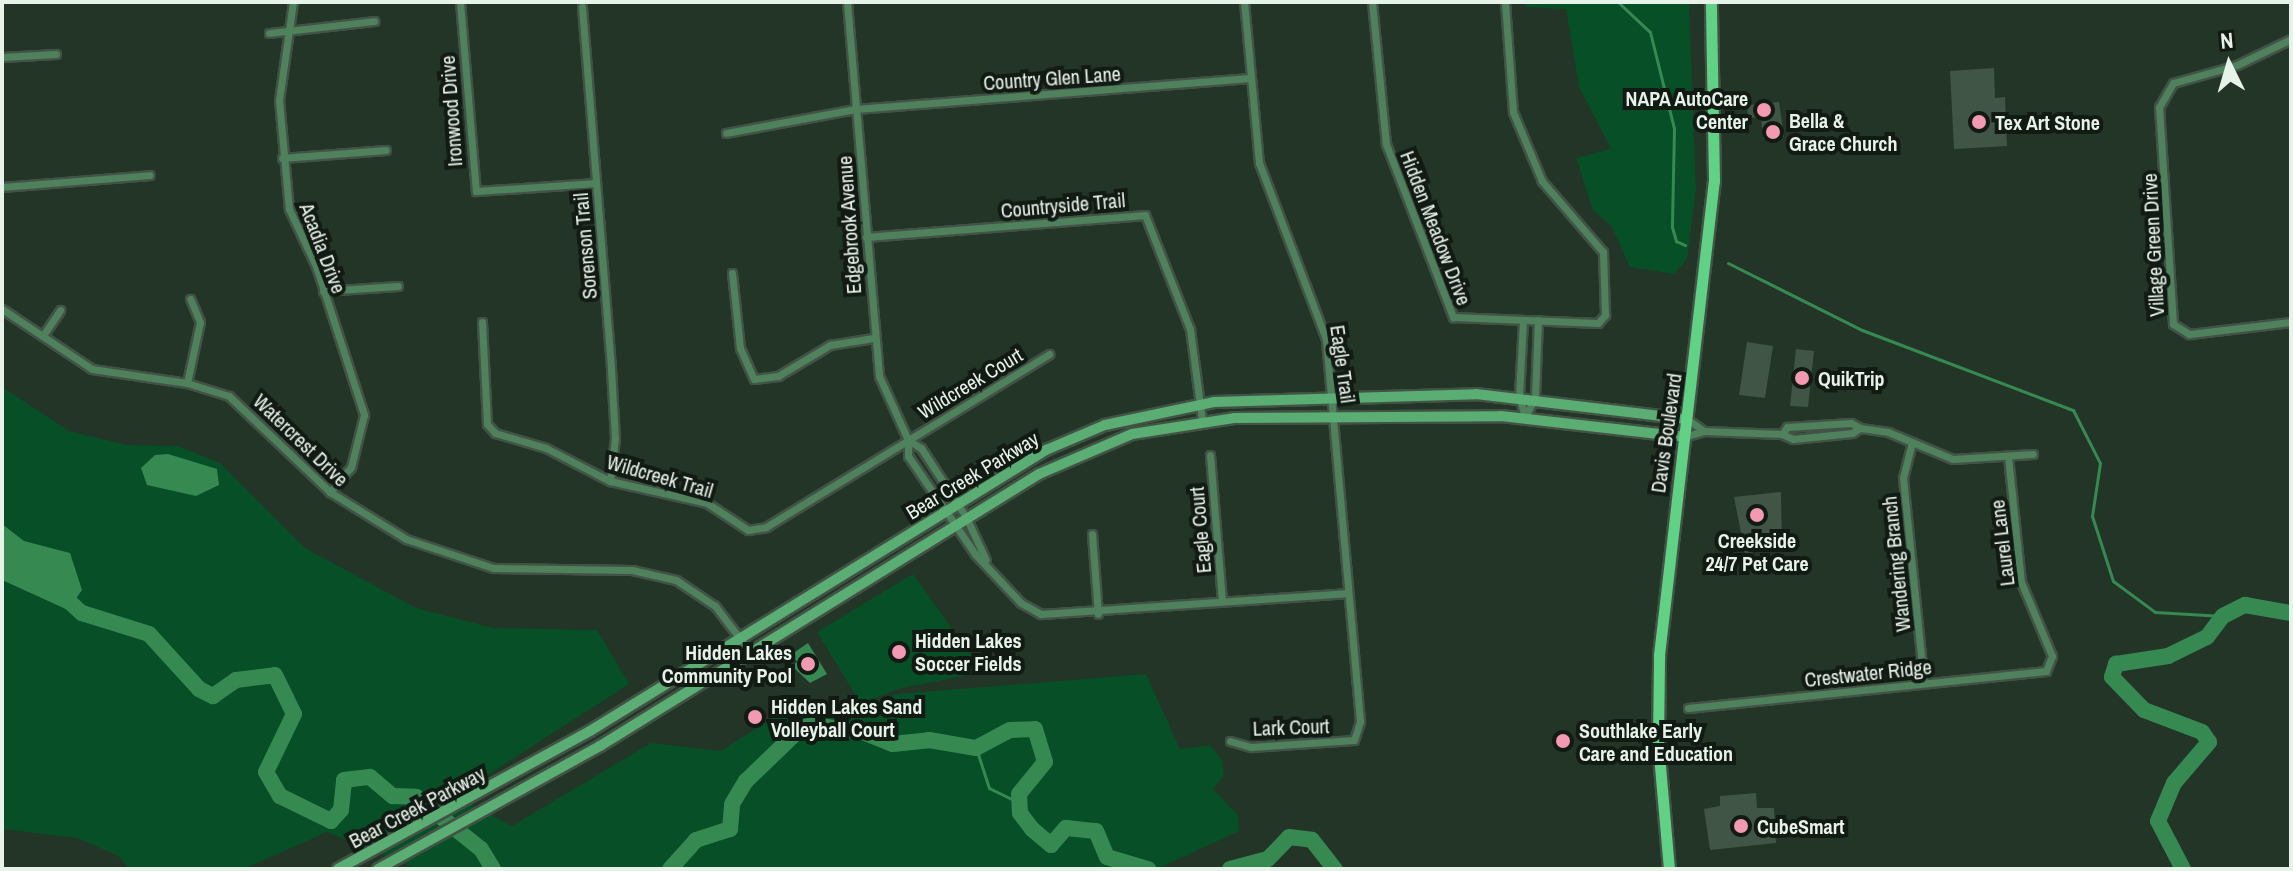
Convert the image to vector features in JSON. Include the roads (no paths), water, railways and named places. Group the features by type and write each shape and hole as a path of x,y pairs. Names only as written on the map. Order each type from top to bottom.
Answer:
{"main road":[{"name":"Davis Boulevard","path":"1669,869 1658,743 1659,655 1714,181 1711,2"},
{"name":"Bear Creek Parkway","path":"338,869 479,795 957,504 1086,432 1200,404 1332,400 1519,396 1687,419"},
{"name":"Bear Creek Parkway","path":"379,869 503,803 966,517 1066,460 1132,434 1202,420 1525,417 1684,437"}],"street":[{"name":"Acadia Drive","path":"293,2 279,100 289,209 323,291 364,415 351,467 330,492"},
{"name":"Ironwood Drive","path":"460,2 476,191 596,183"},
{"name":"Edgebrook Avenue","path":"847,2 873,338 883,388 908,440 908,456 953,525 1021,603 1041,614 1098,614 1346,593"},
{"name":"Eagle Trail","path":"1244,2 1259,163 1323,323 1360,721 1354,740"},
{"name":"Hidden Meadow Drive","path":"1372,2 1386,144 1452,315 1460,322 1601,322 1606,267 1600,245 1542,181 1511,107 1505,2"},
{"name":"Sorenson Trail","path":"582,7 615,438 610,481"},
{"path":"269,33 374,21"},
{"name":"Village Green Drive","path":"2291,39 2164,91 2159,107 2173,324 2189,334 2291,322"},
{"path":"2,57 56,54"},
{"name":"Country Glen Lane","path":"726,133 856,109 1250,78"},
{"path":"282,158 386,150"},
{"path":"2,187 150,175"},
{"name":"Countryside Trail","path":"866,237 1145,215 1188,322 1202,420"},
{"path":"732,273 740,348 754,379 778,376 830,345 873,338"},
{"path":"323,291 398,286"},
{"path":"187,383 200,322 190,299"},
{"name":"Watercrest Drive","path":"2,309 44,334 92,369 187,383 219,391 252,411 330,492 392,532 473,563 542,573 632,570 676,580 707,599 748,649"},
{"path":"44,334 60,310"},
{"path":"1523,320 1519,396 1525,417"},
{"path":"1525,417 1535,397 1538,320"},
{"name":"Wildcreek Trail","path":"482,322 489,429 610,481 707,503 758,530 908,440"},
{"name":"Wildcreek Court","path":"908,440 1049,354"},
{"name":"Bear Creek Parkway","path":"1687,419 1704,431"},
{"name":"Bear Creek Parkway","path":"1684,437 1704,431 1782,434 1793,439 1860,428 1912,442 1953,459 2033,454"},
{"name":"Edgebrook Avenue","path":"908,440 921,448 966,517 986,560"},
{"name":"Wandering Branch","path":"1912,442 1903,478 1924,683"},
{"name":"Eagle Court","path":"1210,455 1222,602"},
{"name":"Laurel Lane","path":"2008,457 2021,582 2052,656 2050,667"},
{"path":"1092,534 1098,614"},
{"name":"Crestwater Ridge","path":"1688,708 2050,667"},
{"name":"Lark Court","path":"1230,741 1251,747 1354,740"}],"waterway":[{"path":"1618,2 1650,32 1674,128 1672,227 1676,241 1685,245"},
{"path":"1728,263 1862,330 2073,410 2100,463 2092,516 2113,581 2155,612 2223,616"},
{"path":"58,591 82,613 149,634 199,689 213,696 236,680 275,675 294,714 266,772 280,796 331,821 341,810 344,780 370,777 393,796 416,797 481,849 493,869"},
{"path":"2183,869 2158,821 2174,783 2209,742 2202,732 2144,710 2112,677 2116,664 2168,656 2207,637 2223,616 2245,605 2291,613"},
{"path":"670,869 696,840 730,829 732,804 746,781 801,728 813,725 863,732 893,744 929,740 976,748 1010,730 1035,729 1045,762 1019,794 1020,813 1032,829 1051,845 1066,828 1096,831 1107,857 1148,869"},
{"path":"976,748 989,788 1020,803"},
{"path":"1230,869 1268,859 1289,837 1312,840 1335,869"}],"place":[{"name":"NAPA AutoCare Center","path":"1764,110"},
{"name":"Tex Art Stone","path":"1979,122"},
{"name":"Bella & Grace Church","path":"1773,132"},
{"name":"QuikTrip","path":"1802,378"},
{"name":"Creekside 24/7 Pet Care","path":"1757,515"},
{"name":"Hidden Lakes Soccer Fields","path":"899,652"},
{"name":"Hidden Lakes Community Pool","path":"808,664"},
{"name":"Hidden Lakes Sand Volleyball Court","path":"755,717"},
{"name":"Southlake Early Care and Education","path":"1563,741"},
{"name":"CubeSmart","path":"1741,826"}]}
